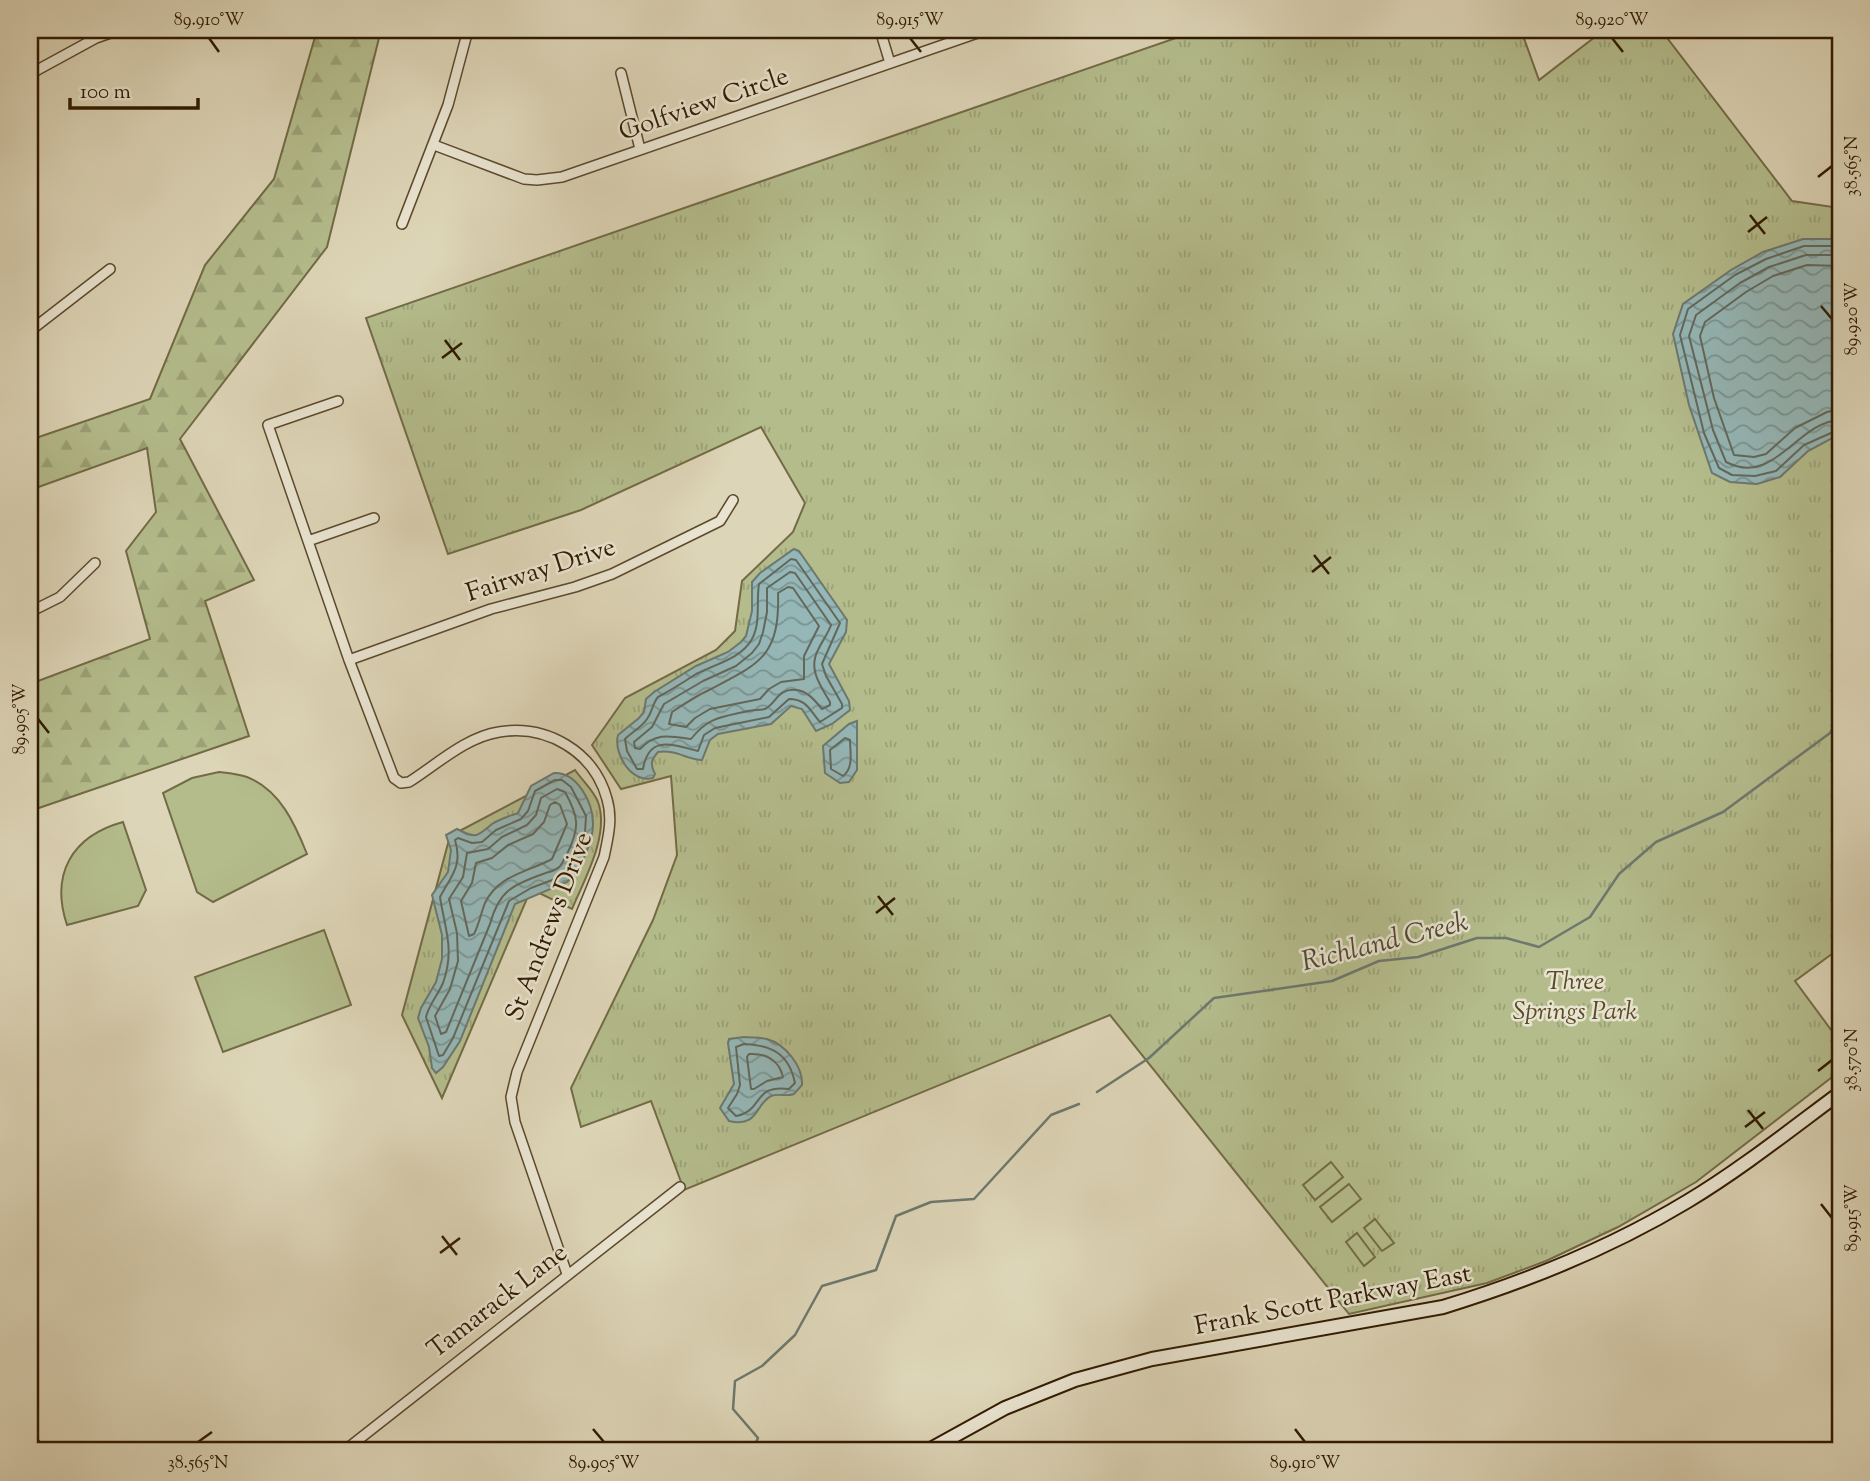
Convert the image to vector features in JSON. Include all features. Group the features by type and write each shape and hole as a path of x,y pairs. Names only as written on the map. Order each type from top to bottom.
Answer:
{"main road":[{"name":"Frank Scott Parkway East","path":"927,1451 1005,1408 1075,1380 1152,1359 1443,1307 1485,1294 1589,1252 1687,1202 1840,1093"},
{"path":"30,1441 38,1451"}],"street":[{"path":"30,74 96,38 119,30"},
{"path":"402,224 434,145 456,79 468,30"},
{"path":"880,30 890,63"},
{"name":"Golfview Circle","path":"434,145 524,179 562,177 986,30"},
{"path":"621,73 640,149"},
{"path":"30,331 110,269"},
{"name":"St Andrews Drive","path":"338,401 268,425 349,660 394,778 401,783 410,782 471,742 497,732 526,730 554,737 579,753 596,773 608,799 610,829 604,857 517,1072 511,1097 515,1122 568,1274"},
{"name":"Fairway Drive","path":"349,660 491,609 575,587 612,574 720,521 733,500"},
{"path":"308,541 374,518"},
{"path":"30,612 60,597 95,563"},
{"name":"Tamarack Lane","path":"344,1451 680,1188"}],"green space":[{"path":"317,30 381,30 327,247 180,439 254,580 205,601 249,736 30,811 30,684 150,639 126,551 156,512 147,448 30,490 30,440 150,399 205,265 274,179"},
{"name":"Three Springs Park","path":"1199,30 1521,30 1539,80 1604,30 1661,30 1792,201 1840,208 1840,948 1795,981 1840,1042 1840,1071 1696,1182 1618,1227 1546,1261 1487,1283 1349,1314 1110,1015 684,1190 651,1101 581,1127 571,1088 653,920 677,855 671,776 621,789 592,745 625,698 716,650 735,631 742,581 793,532 805,503 761,427 581,510 448,554 366,318"},
{"path":"575,770 596,798 601,815 598,843 589,871 572,909 531,889 442,1098 402,1015 450,836"},
{"path":"219,772 247,777 269,790 285,809 307,854 213,902 197,892 163,793 192,778"},
{"path":"123,822 146,890 138,906 67,925 61,889 70,860 78,847 90,837"},
{"path":"324,930 351,1005 223,1052 195,977"},
{"path":"1331,1162 1343,1177 1315,1200 1303,1185"},
{"path":"1349,1184 1361,1199 1332,1222 1320,1207"},
{"path":"1375,1219 1394,1243 1382,1251 1364,1228"},
{"path":"1357,1233 1375,1257 1364,1266 1346,1242"}],"water":[{"path":"1803,239 1840,239 1840,434 1808,451 1780,477 1757,484 1730,482 1712,473 1689,405 1673,334 1683,304 1731,270 1763,252"},
{"path":"794,549 799,551 847,620 846,632 829,664 849,701 850,710 832,724 816,731 802,709 791,706 771,724 718,734 710,740 702,760 670,752 658,752 652,762 655,774 653,778 645,779 631,772 618,751 618,735 639,718 644,712 646,699 654,692 696,666 728,652 741,642 746,636 752,611 752,582 760,573"},
{"path":"857,721 857,770 849,782 840,783 825,773 823,746 849,724"},
{"path":"554,773 570,777 587,798 593,824 588,847 577,871 567,882 515,904 460,1041 436,1073 432,1068 429,1047 418,1018 436,982 442,959 442,935 432,895 448,872 451,850 446,835 457,829 476,835 495,822 518,813 531,786"},
{"path":"729,1039 767,1039 780,1046 796,1063 802,1085 794,1094 771,1096 746,1121 729,1121 720,1108 734,1084 728,1043"}],"waterway":[{"name":"Richland Creek","path":"1097,1092 1149,1058 1214,998 1332,981 1379,961 1418,957 1477,938 1506,938 1539,947 1590,917 1619,874 1656,842 1723,812 1830,733 1840,715"},
{"name":"Richland Creek","path":"752,1451 758,1438 733,1409 735,1381 762,1366 795,1335 822,1286 876,1270 896,1216 931,1202 974,1199 1051,1115 1079,1104"}]}
